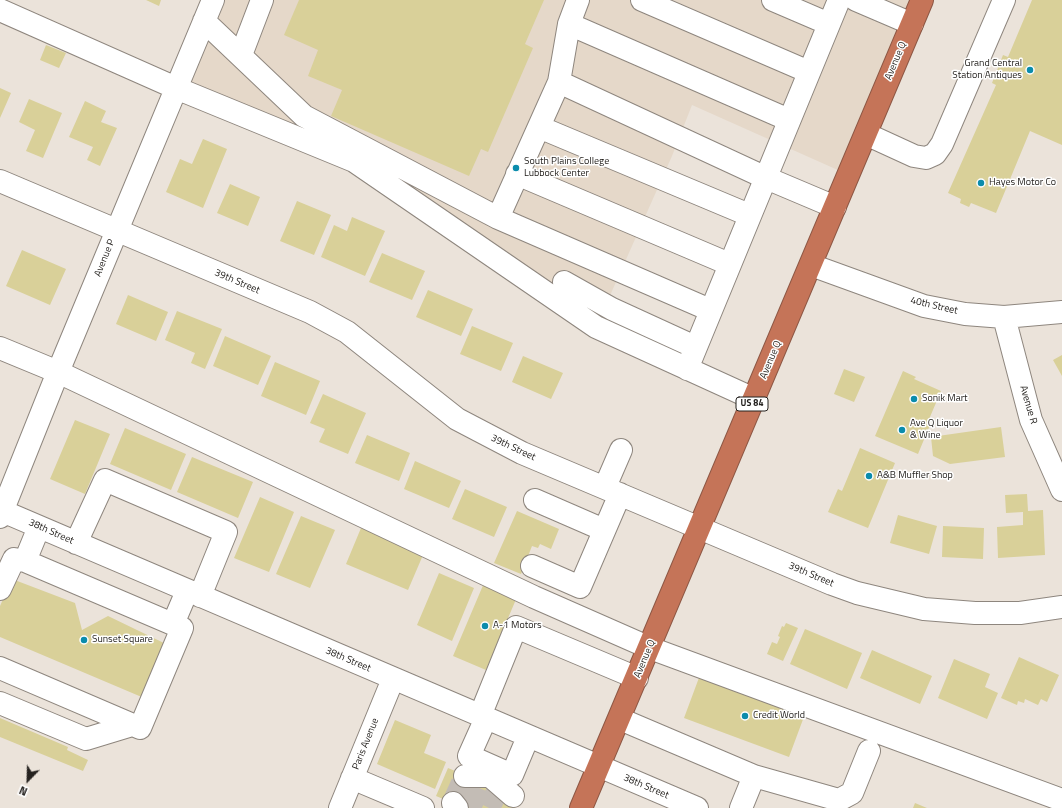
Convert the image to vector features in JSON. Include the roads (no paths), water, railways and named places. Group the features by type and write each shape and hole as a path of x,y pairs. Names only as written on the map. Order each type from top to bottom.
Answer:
{"highway":[{"name":"Avenue Q","path":"581,808 600,767 922,0"}],"street":[{"name":"Avenue P","path":"1,513 116,231 213,0"},
{"path":"241,55 262,0"},
{"path":"498,218 559,82 569,24 578,0"},
{"path":"642,0 809,72"},
{"path":"773,0 829,24"},
{"path":"687,369 764,177 839,0"},
{"path":"856,0 912,24"},
{"path":"866,134 914,156 926,158 935,154 942,144 1004,0"},
{"path":"0,10 176,88 354,161 596,327 754,399"},
{"path":"204,21 304,116 498,218 710,310"},
{"path":"569,24 789,120"},
{"path":"559,82 764,177 835,207"},
{"path":"539,127 749,215"},
{"path":"517,174 729,264"},
{"name":"39th Street","path":"0,181 322,319 347,332 457,419 522,453 832,584 857,593 924,609 975,613 1020,614 1062,608"},
{"name":"40th Street","path":"811,265 924,306 965,314 1004,317 1062,312"},
{"path":"564,282 612,309 695,347"},
{"name":"Avenue R","path":"1004,317 1031,420 1062,490"},
{"path":"0,348 58,372 527,594 650,648 1062,800"},
{"path":"532,566 580,587 604,530 620,450"},
{"path":"76,543 105,480 226,532 193,594 172,624"},
{"path":"535,500 604,530"},
{"name":"38th Street","path":"1,513 39,527 697,808"},
{"path":"25,561 39,527"},
{"path":"0,589 14,559 25,561 182,628 140,728 0,668"},
{"path":"528,737 512,775 490,781 469,756 516,627 637,678"},
{"name":"Paris Avenue","path":"340,808 393,679"},
{"path":"0,703 86,739 132,725"},
{"path":"620,719 754,776 839,800 852,793 869,751"},
{"path":"741,808 754,776"},
{"path":"352,778 423,808"}],"tunnel":[{"path":"453,803 465,776"},
{"path":"470,808 481,782"},
{"path":"489,808 498,790"}],"place":[{"name":"Grand Central Station Antiques","path":"1030,70"},
{"name":"South Plains College Lubbock Center","path":"516,168"},
{"name":"Hayes Motor Co","path":"981,183"},
{"name":"Sonik Mart","path":"914,399"},
{"name":"Ave Q Liquor & Wine","path":"902,430"},
{"name":"A&B Muffler Shop","path":"869,476"},
{"name":"A-1 Motors","path":"485,626"},
{"name":"Sunset Square","path":"84,640"},
{"name":"Credit World","path":"745,716"}]}
